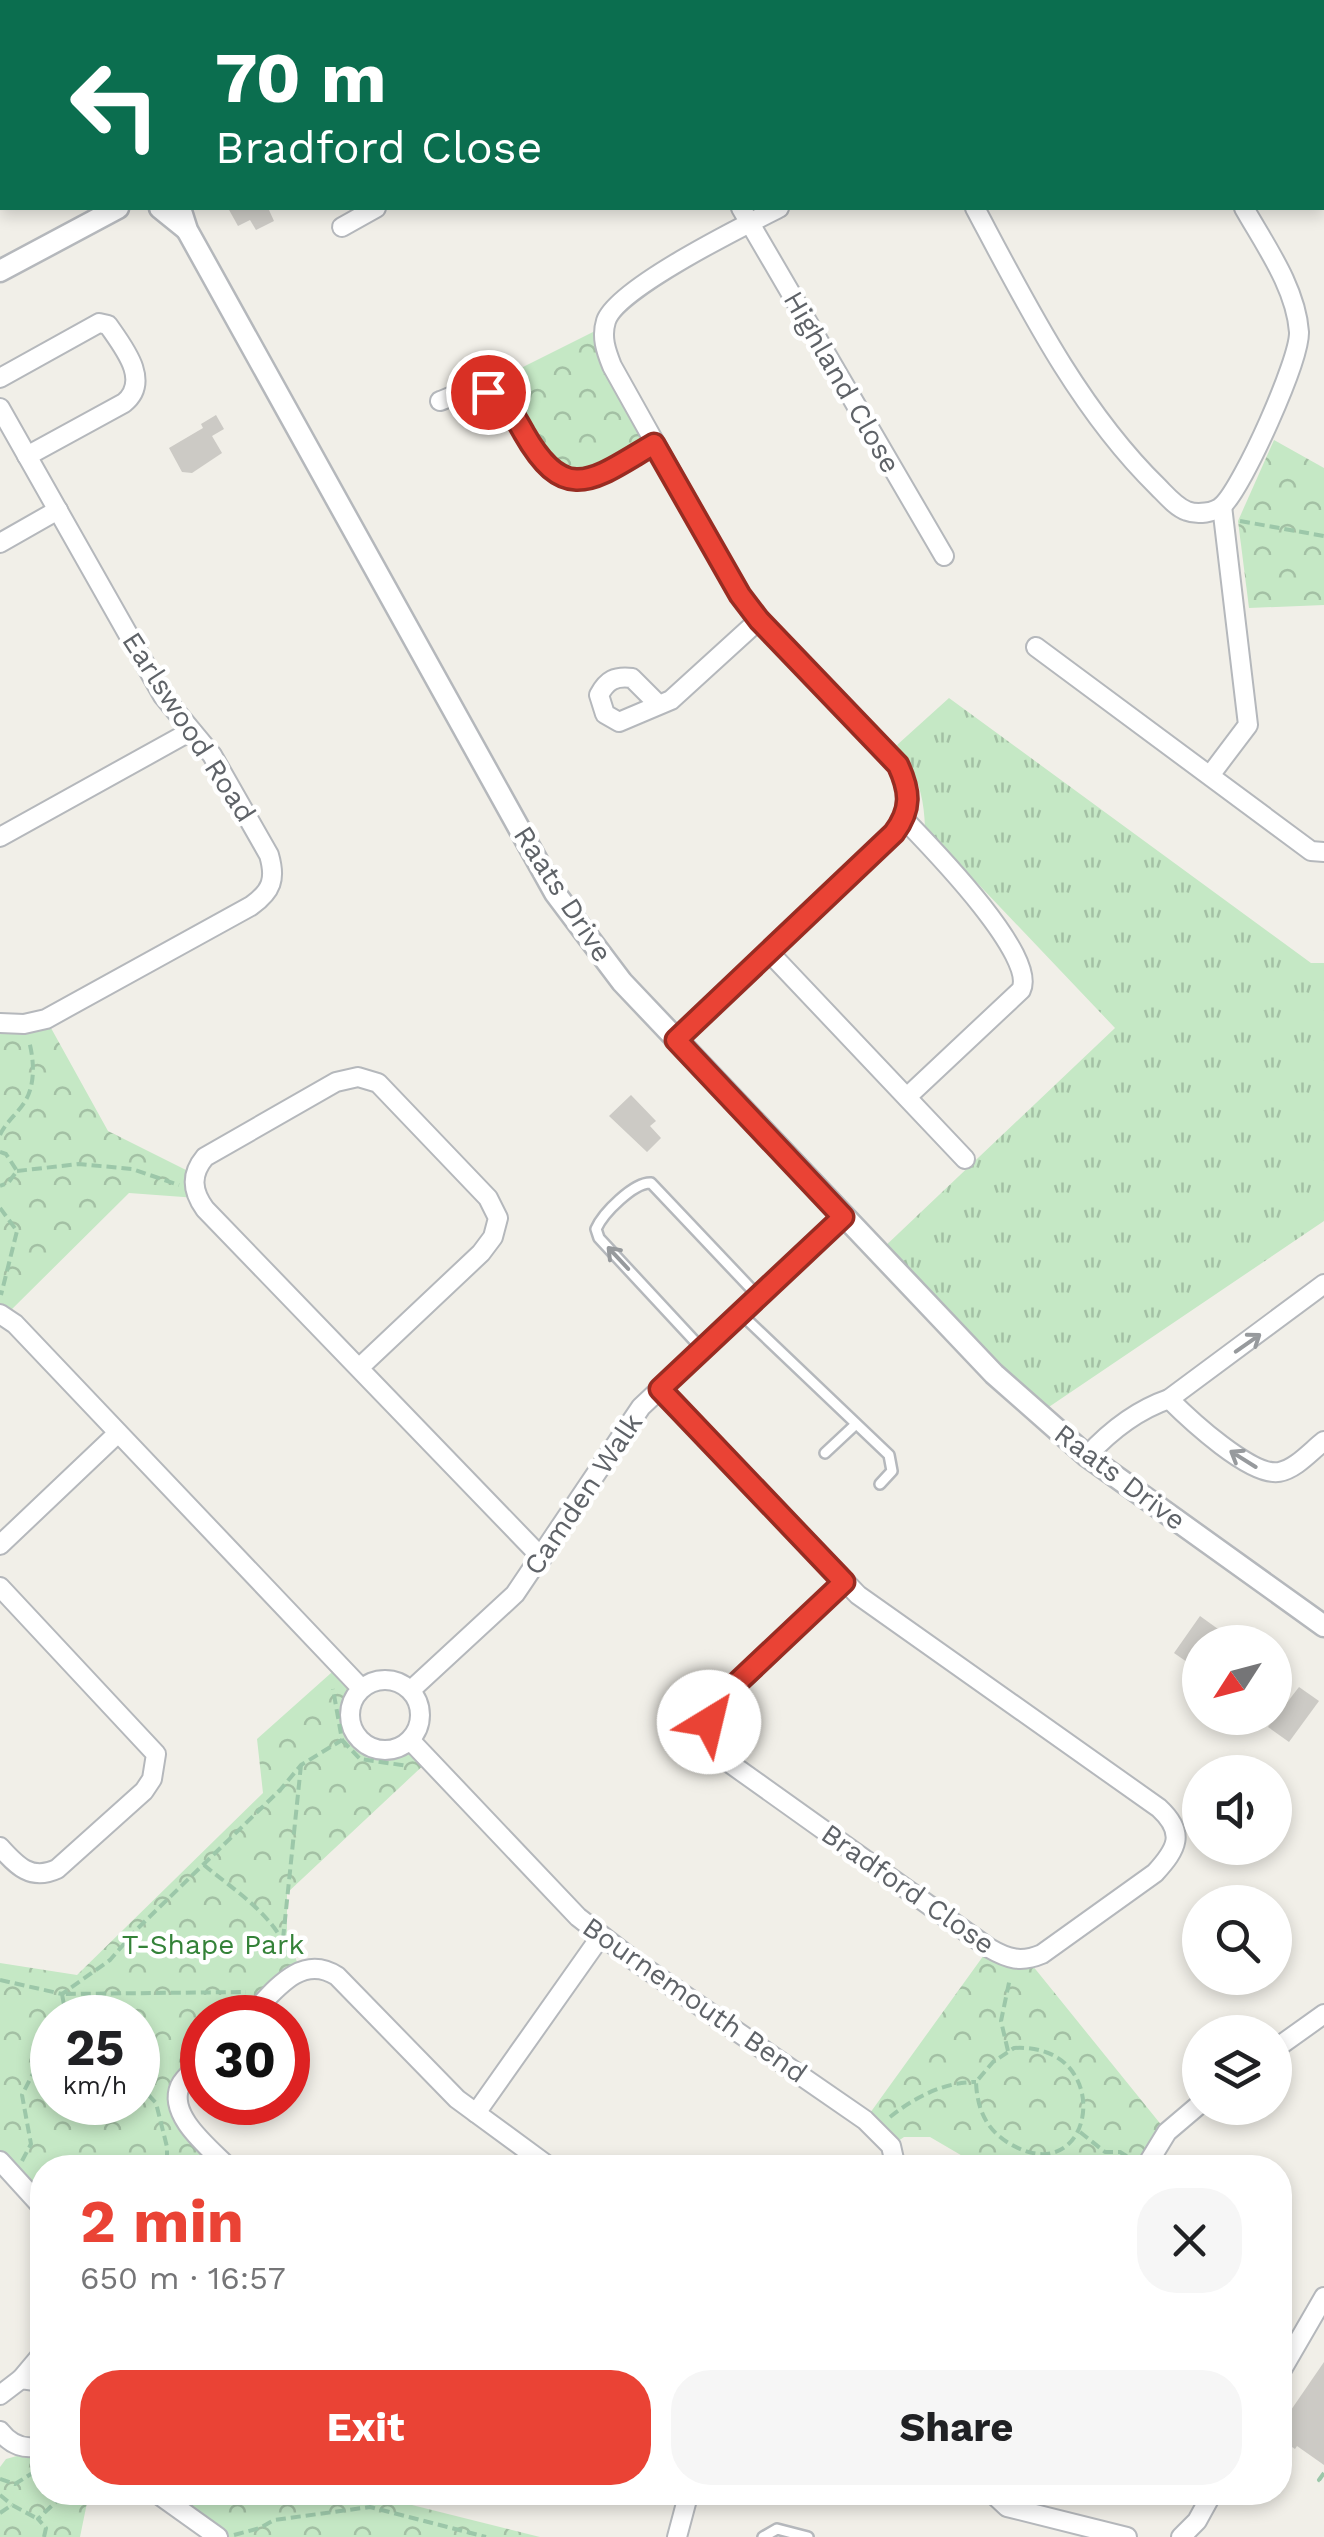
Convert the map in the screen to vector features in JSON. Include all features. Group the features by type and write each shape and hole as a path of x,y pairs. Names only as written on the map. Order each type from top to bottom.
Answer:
{"street":[{"path":"0,271 114,210"},
{"name":"Raats Drive","path":"162,210 187,230"},
{"name":"Raats Drive","path":"181,210 187,230 555,893 598,954 994,1374 1087,1456 1324,1626"},
{"path":"342,227 372,210"},
{"path":"976,210 1017,287 1114,438 1185,511 1223,512"},
{"path":"1211,774 1248,725 1223,512 1282,394 1298,344 1288,289 1245,210"},
{"path":"676,1040 894,833 904,819 908,787 898,765 759,620 740,595 612,366 603,339 612,309 745,215"},
{"name":"Highland Close","path":"745,215 944,556"},
{"path":"0,378 99,323 108,325 138,376 134,395 124,403 27,456"},
{"path":"440,401 468,390 499,397 546,468 571,480 608,471 654,444"},
{"name":"Earlswood Road","path":"0,408 163,696 212,755 270,854 274,872 272,886 262,898 234,915 46,1018 24,1024 0,1023"},
{"path":"0,543 58,510"},
{"path":"659,705 694,682 759,620"},
{"path":"1036,647 1310,851 1324,852"},
{"path":"0,837 190,730"},
{"path":"904,819 971,891 1017,956 1024,976 1021,990 906,1097"},
{"path":"768,951 965,1158"},
{"path":"359,1368 489,1244 498,1218 488,1198 378,1083 358,1077 336,1082 205,1157 194,1174 194,1187 205,1209 542,1558"},
{"name":"Camden Walk","path":"410,1690 515,1594 617,1438 660,1389 843,1217"},
{"path":"1087,1456 1107,1434 1151,1405 1170,1399 1324,1284"},
{"path":"0,1314 15,1324 361,1688"},
{"name":"Bradford Close","path":"660,1389 858,1596 1170,1818 1176,1832 1175,1846 1155,1873 1042,1954 1016,1960 989,1948 731,1764 714,1743 709,1722 713,1708 844,1582"},
{"path":"1170,1399 1222,1446 1264,1472 1284,1472 1324,1440"},
{"path":"0,1545 118,1432"},
{"path":"0,1587 146,1740 156,1754 156,1767 144,1790 56,1869 44,1875 30,1873 0,1848"},
{"path":"380,1679 398,1681 410,1690 420,1713 410,1740 390,1750 373,1748 361,1741 350,1723 349,1710 361,1688 380,1679"},
{"name":"Bournemouth Bend","path":"410,1740 578,1917 880,2133"},
{"path":"476,2113 601,1936"},
{"path":"271,1995 296,1973 312,1966 325,1968 440,2083 533,2155"},
{"path":"1292,2037 1324,2014"},
{"path":"1153,2155 1167,2132 1182,2119"},
{"path":"190,2125 217,2155"},
{"path":"880,2133 893,2155"},
{"path":"6,2167 30,2194"},
{"path":"1292,2352 1324,2297"},
{"path":"0,2394 30,2369"},
{"path":"21,2380 30,2381"},
{"path":"0,2431 16,2445 30,2447"},
{"path":"174,2505 222,2537"},
{"path":"678,2537 686,2505"},
{"path":"1006,2505 1127,2537"},
{"path":"1181,2537 1206,2505"}],"lane":[{"path":"702,1349 597,1233 597,1224 625,1197 642,1182 655,1186 758,1296"},
{"path":"740,1313 891,1459 892,1470 880,1484"},
{"path":"825,1454 854,1425"},
{"path":"763,2537 777,2529 808,2537"}],"path":[{"path":"1223,512 1324,536"},
{"path":"0,1136 32,1084 32,1055 24,1024"},
{"path":"0,1152 6,1154 17,1172"},
{"path":"0,1186 17,1172 79,1164 132,1169 194,1187"},
{"path":"0,1208 17,1231 1,1290 0,1314"},
{"path":"332,1684 342,1740 360,1759 442,1774"},
{"path":"62,1994 110,1960 302,1765 323,1748 342,1740"},
{"path":"283,1939 302,1765"},
{"path":"204,1865 263,1914 283,1939 296,1973"},
{"path":"1008,2050 1001,2021 1016,1960"},
{"path":"0,1980 62,1994 275,1991"},
{"path":"1024,2047 1052,2054 1077,2080 1084,2101 1080,2132 1054,2151 1028,2154 989,2127 979,2108 976,2082 1008,2050 1024,2047"},
{"path":"6,2167 27,2155 31,2144 22,2096 30,2080"},
{"path":"880,2133 884,2122 896,2112 938,2087 976,2082"},
{"path":"160,2119 167,2155"},
{"path":"1080,2132 1105,2152 1125,2155"},
{"path":"1324,2474 1320,2480 1324,2483"},
{"path":"0,2479 15,2484 30,2475"},
{"path":"0,2495 38,2519 46,2528 44,2537"},
{"path":"38,2519 53,2505"},
{"path":"0,2513 12,2506"},
{"path":"222,2537 260,2528 274,2520 370,2507 486,2537"}],"green space":[{"path":"597,330 653,442 591,474 563,474 542,462 499,379"},
{"path":"1274,440 1324,468 1324,605 1249,608 1238,521"},
{"path":"949,698 1311,963 1324,963 1324,1221 1037,1415 880,1251 1115,1028 925,828 918,784 897,745"},
{"path":"46,1019 108,1131 194,1174 197,1198 129,1193 4,1317 0,1314 0,1023"},
{"name":"T-Shape Park","path":"340,1665 361,1688 351,1717 360,1740 381,1749 410,1740 429,1760 287,1893 287,1935 300,1970 272,1995 180,1995 180,2125 194,2125 219,2155 30,2155 30,2194 0,2161 0,1963 77,1975 263,1793 257,1739"},
{"path":"989,1948 1028,1960 1167,2132 1153,2155 961,2155 930,2137 904,2137 891,2146 865,2120"},
{"path":"30,2452 30,2505 87,2505 80,2537 0,2537 0,2467 6,2459"},
{"path":"172,2505 412,2505 540,2537 218,2537"}],"building":[{"path":"229,210 269,210 274,221 256,230 250,220 238,226"},
{"path":"216,415 224,429 212,436 222,453 192,473 182,472 169,448 203,428 201,424"},
{"path":"631,1095 656,1121 650,1126 661,1138 647,1152 609,1116"},
{"path":"1200,1616 1212,1625 1194,1625"},
{"path":"1182,1642 1182,1659 1174,1653"},
{"path":"1299,1687 1319,1701 1289,1742 1279,1735 1292,1735 1292,1696"},
{"path":"1324,2362 1324,2465 1297,2446 1292,2447 1292,2409"}],"route":[{"path":"488,392 509,407 546,468 558,476 571,480 588,478 654,444 740,595 759,620 898,765 908,787 904,819 894,833 676,1040 843,1217 660,1389 844,1582 721,1698 709,1722"}]}
